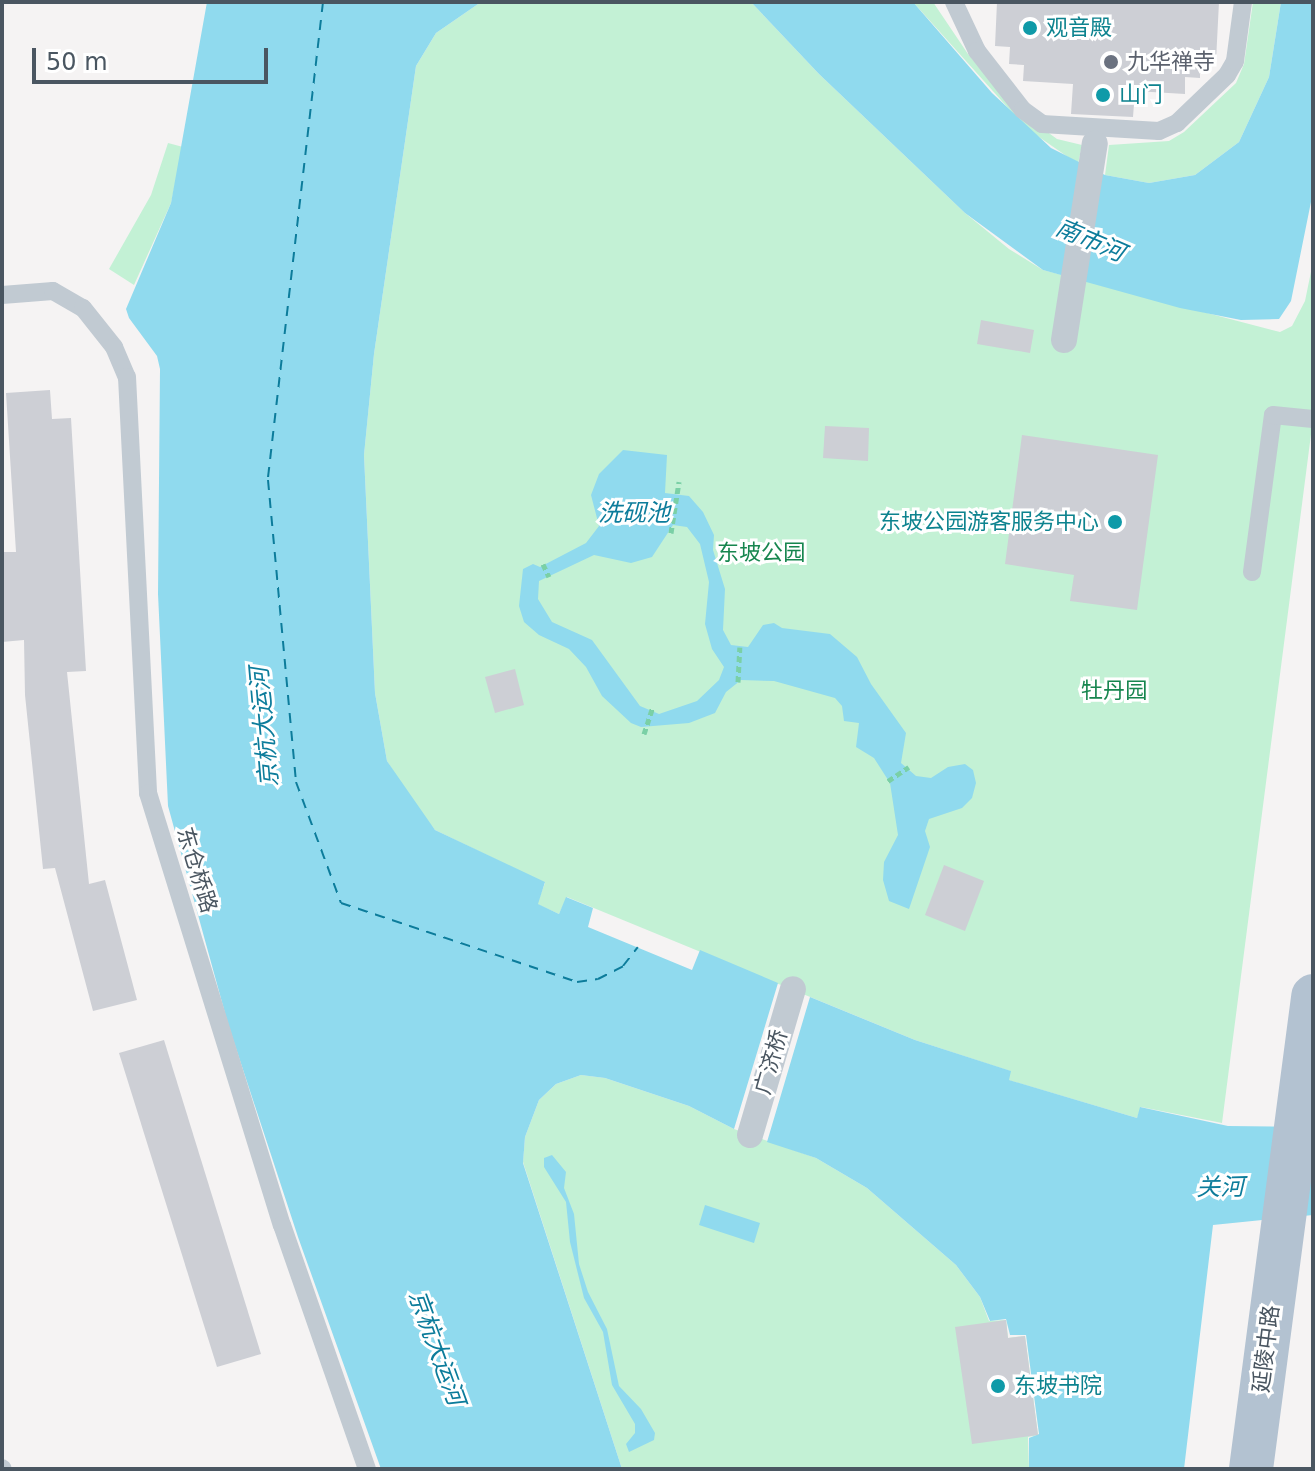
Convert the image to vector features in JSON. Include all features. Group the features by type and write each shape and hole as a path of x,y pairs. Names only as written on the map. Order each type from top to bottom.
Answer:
{"main road":[{"name":"延陵中路","path":"1251,1469 1313,996"}],"street":[{"path":"1064,340 1095,143"},
{"name":"广济桥","path":"750,1135 793,989"}],"lane":[{"path":"954,2 977,51 1023,110 1042,124 1159,131 1177,123 1227,75 1235,61 1243,2"},
{"name":"东仓桥路","path":"2,295 53,291 83,308 114,347 127,377 148,793 282,1225 367,1469"},
{"path":"1252,572 1273,415 1313,419"}],"path":[{"path":"671,533 679,482"},
{"path":"543,564 549,577"},
{"path":"738,682 740,647"},
{"path":"644,734 653,707"},
{"path":"888,781 909,767"}],"green space":[{"name":"东坡公园","path":"481,2 751,2 819,74 965,213 1009,249 1043,270 1280,332 1292,326 1305,301 1313,262 1313,419 1222,1123 1141,1107 1137,1118 1008,1080 1010,1071 915,1040 567,897 559,914 537,904 545,883 435,830 413,803 387,761 375,693 364,455 374,354 416,66 436,33"},
{"path":"913,2 933,2 968,54 1012,106 1057,139 1082,145 1078,164 1026,128"},
{"path":"1253,2 1281,2 1269,77 1239,142 1195,175 1149,183 1105,175 1109,145 1169,141 1184,132 1236,83 1244,64"},
{"path":"168,143 183,147 171,203 134,285 109,269 151,195"},
{"path":"581,1075 605,1078 689,1106 734,1129 816,1158 867,1188 956,1265 980,1297 989,1321 1006,1320 1008,1338 1025,1336 1038,1435 1028,1437 1029,1469 622,1469 523,1162 525,1137 539,1100 556,1084"}],"water":[{"name":"京杭大运河","path":"207,2 481,2 436,33 416,66 374,354 364,455 375,693 387,761 435,830 545,882 538,904 559,914 566,897 593,908 588,927 692,970 700,950 778,983 734,1129 689,1106 605,1078 581,1075 556,1084 539,1100 525,1137 523,1163 622,1469 381,1469 298,1237 228,1024 168,806 158,594 160,369 157,356 129,318 126,309 171,203"},
{"name":"南市河","path":"751,2 913,2 992,93 1051,148 1105,175 1149,183 1195,175 1239,142 1269,77 1281,2 1313,2 1313,192 1291,301 1279,319 1241,320 1180,308 1043,270 965,213 819,74"},
{"name":"洗砚池","path":"623,450 667,455 665,493 689,496 703,512 714,535 713,550 725,589 723,630 731,645 748,647 763,625 774,623 782,628 830,634 857,657 871,684 906,733 901,763 916,776 931,778 948,767 965,764 973,770 976,783 972,798 962,808 929,819 925,831 930,847 909,909 889,901 883,880 884,862 898,835 890,783 874,758 856,747 859,723 844,721 842,706 835,698 774,681 741,680 726,692 715,713 689,723 641,727 631,723 602,696 586,667 569,649 539,635 524,622 519,606 523,569 533,564 540,567 586,543 599,526 591,495 599,474","holes":["673,525 687,527 700,544 709,582 705,624 712,649 724,667 719,680 697,701 659,714 640,706 592,640 552,622 538,599 539,581 594,555 631,563 652,557"]},
{"name":"关河","path":"810,997 915,1040 1011,1071 1009,1080 1137,1118 1140,1107 1228,1126 1313,1127 1313,1215 1213,1225 1184,1469 1029,1469 1029,1438 1039,1434 1026,1335 1010,1335 1006,1319 990,1321 980,1297 956,1265 867,1188 816,1158 767,1142"},
{"path":"552,1155 566,1172 564,1188 574,1214 579,1264 588,1292 607,1329 619,1386 641,1409 655,1433 654,1440 629,1452 626,1444 635,1433 635,1424 612,1385 603,1332 584,1298 570,1242 566,1202 544,1167 544,1158"},
{"path":"705,1205 760,1223 754,1243 699,1225"}],"building":[{"name":"九华禅寺","path":"997,2 1219,2 1216,61 1200,61 1200,78 1185,77 1185,94 1135,91 1133,117 1071,114 1073,84 1023,81 1024,65 1009,64 1010,47 995,46"},
{"path":"981,320 1034,330 1030,353 977,344"},
{"path":"50,390 52,419 71,418 86,671 67,672 89,884 105,880 137,1000 93,1011 55,868 43,869 25,695 24,640 2,642 2,552 16,552 6,393"},
{"path":"825,426 869,428 868,461 823,458"},
{"name":"东坡公园游客服务中心","path":"1022,435 1158,455 1137,610 1070,601 1074,575 1005,564"},
{"path":"515,669 524,705 495,713 485,677"},
{"path":"944,865 984,881 965,931 925,915"},
{"path":"164,1040 261,1354 217,1367 119,1053"},
{"name":"东坡书院","path":"1006,1320 1008,1338 1025,1336 1038,1435 972,1444 955,1327"}],"ferry route":[{"path":"323,2 268,480 296,782 341,903 577,982 598,979 623,966 638,947"}],"place":[{"name":"观音殿","path":"1030,28"},
{"name":"九华禅寺","path":"1111,62"},
{"name":"山门","path":"1103,95"},
{"name":"东坡公园游客服务中心","path":"1115,522"},
{"name":"东坡书院","path":"998,1386"}],"park label":[{"name":"牡丹园","path":"1114,691"}]}
